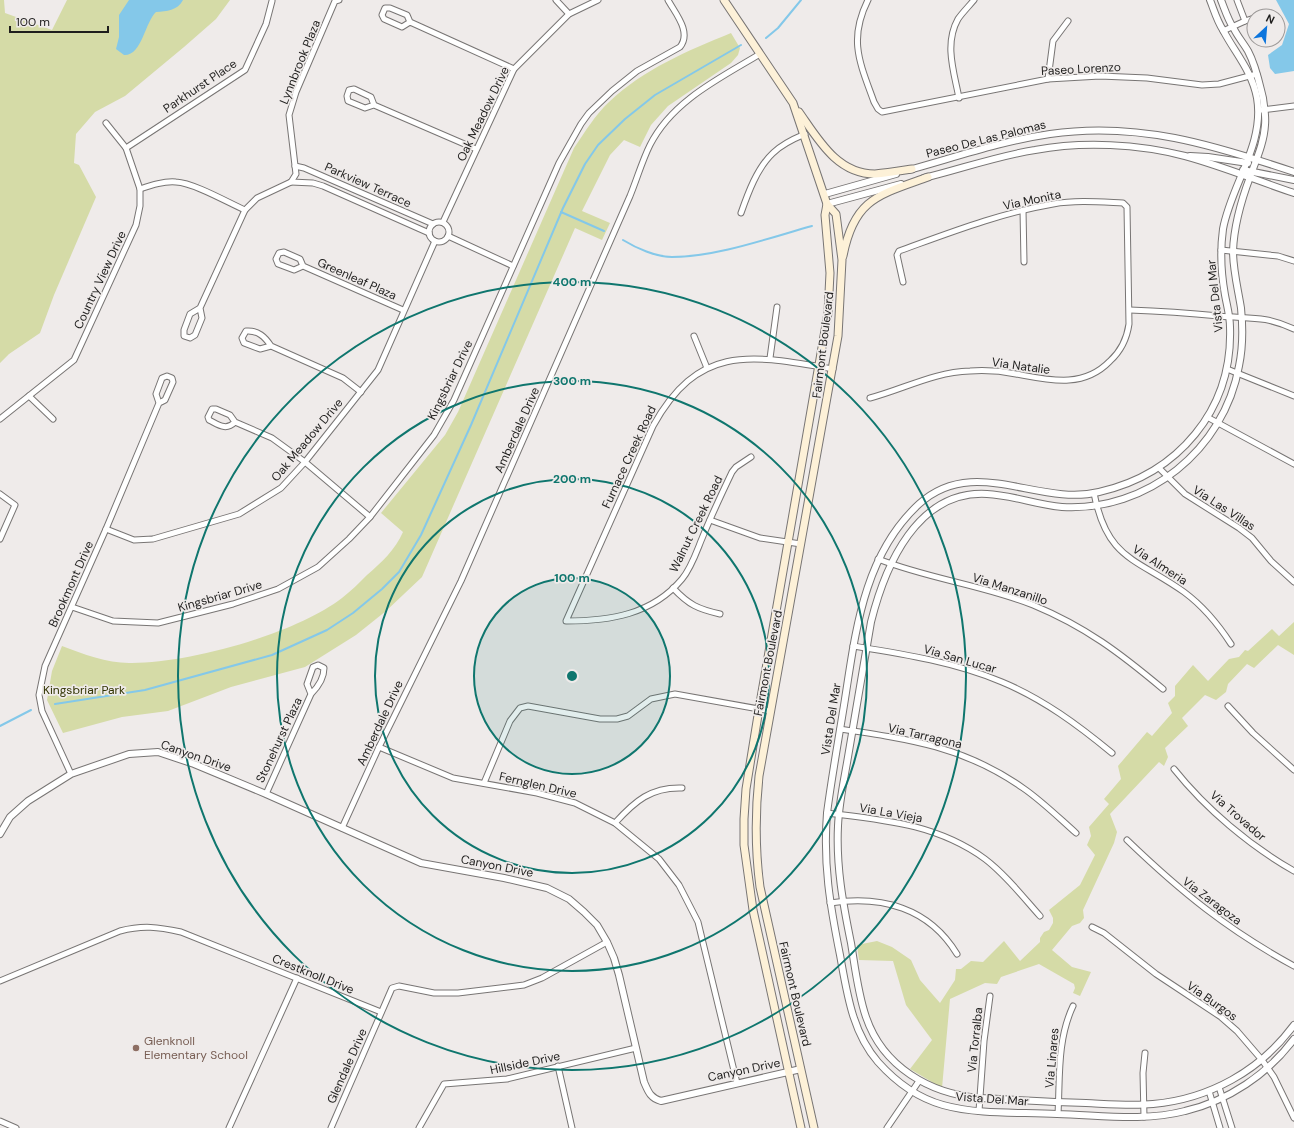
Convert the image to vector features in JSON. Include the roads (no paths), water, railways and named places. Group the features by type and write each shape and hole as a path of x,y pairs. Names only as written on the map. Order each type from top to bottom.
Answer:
{"main road":[{"name":"Fairmont Boulevard","path":"724,0 793,103 825,194 827,204 825,215 830,254 829,294 819,367 746,789 744,846 753,910 802,1128"},
{"path":"793,103 824,147 837,160 847,167 874,174 912,169"},
{"path":"842,260 850,227 863,208 874,200 894,190 928,177"},
{"name":"Fairmont Boulevard","path":"814,1128 760,887 756,855 756,808 770,711 833,369 841,308 842,260 836,214 827,204"}],"street":[{"name":"Lynnbrook Plaza","path":"291,182 296,174 296,166 290,135 289,115 296,92 336,0"},
{"path":"556,0 569,14"},
{"name":"Oak Meadow Drive","path":"443,222 514,69 569,14 598,0"},
{"name":"Kingsbriar Drive","path":"72,606 113,621 158,623 233,604 278,590 318,567 349,539 370,516 434,435 465,378 559,162 590,113 612,91 637,71 680,47 683,43 685,35 683,28 668,0"},
{"name":"Paseo Lorenzo","path":"868,0 858,24 858,54 874,102 878,109 882,112 959,98 1048,79 1100,76 1147,78 1202,85 1219,84 1257,74"},
{"path":"959,98 950,51 958,20 974,0"},
{"path":"1210,0 1223,31 1250,75 1262,110"},
{"path":"1221,0 1232,27 1248,51 1257,74 1262,110 1242,172"},
{"path":"1223,31 1245,21 1237,0"},
{"name":"Parkhurst Place","path":"126,148 244,70 266,24 272,1"},
{"path":"410,22 402,27 384,20 382,15 385,8 390,8 407,15 410,22 514,69"},
{"path":"1048,79 1053,41 1068,21"},
{"name":"Amberdale Drive","path":"342,828 379,747 461,581 627,203 651,144 671,115 699,91 760,54"},
{"path":"374,105 371,97 354,89 349,90 346,96 348,101 365,108 374,105 476,149"},
{"path":"1262,110 1294,106"},
{"name":"Vista Del Mar","path":"1262,110 1265,127 1256,162 1238,214 1233,252 1234,272 1243,336 1238,373 1232,393 1219,423 1202,447 1186,463 1167,477 1132,496 1097,505 1060,506 985,494 960,497 942,504 928,513 906,538 890,564 877,598 866,648 839,815 838,860 842,901 863,1004 872,1031 888,1054 919,1081 952,1094 980,1098 1059,1102 1143,1104 1172,1101 1209,1091 1237,1077 1262,1060 1278,1045 1294,1025"},
{"name":"Country View Drive","path":"0,418 74,360 136,225 140,189 126,148 106,123"},
{"name":"Paseo De Las Palomas","path":"825,194 1008,142 1074,131 1130,132 1168,135 1212,145 1256,162 1294,172"},
{"path":"741,213 746,198 764,164 772,153 782,145 804,134"},
{"name":"Paseo De Las Palomas","path":"827,204 1018,153 1052,148 1114,146 1141,148 1186,157 1251,175"},
{"name":"Paseo De Las Palomas","path":"1186,157 1200,156 1247,159"},
{"name":"Parkview Terrace","path":"296,166 304,168 433,224"},
{"name":"Vista Del Mar","path":"1242,172 1227,211 1221,250 1223,282 1229,316 1230,337 1227,369 1220,391 1208,417 1187,444 1160,468 1127,483 1094,493 1053,493 983,481 955,485 923,501 910,513 898,528 878,559 864,598 853,646 827,813 825,862 830,903 848,1000 856,1025 868,1050 892,1076 912,1091 941,1105 979,1111 1144,1117 1160,1116 1186,1111 1223,1098 1253,1080 1268,1068 1294,1039"},
{"path":"1251,175 1294,180"},
{"path":"1251,175 1294,194"},
{"path":"140,189 160,182 178,182 194,187 245,210"},
{"path":"200,308 202,318 195,336 190,338 184,336 184,330 190,314 200,308 245,210 257,198 291,182"},
{"name":"Parkview Terrace","path":"291,182 312,183 341,193 429,233"},
{"path":"341,193 344,186"},
{"name":"Via Monita","path":"903,282 897,255 899,251 960,229 1023,210 1068,202 1123,202 1127,207 1130,310"},
{"path":"385,213 389,205"},
{"path":"1023,210 1024,262"},
{"path":"443,222 448,228 448,236 443,241 435,241 429,233 433,224 443,222"},
{"path":"448,236 513,266"},
{"name":"Oak Meadow Drive","path":"106,529 134,540 153,538 240,514 281,488 305,462 378,370 435,241"},
{"path":"1221,250 1278,256 1294,262"},
{"name":"Greenleaf Plaza","path":"303,266 294,270 278,264 276,260 279,253 284,252 300,259 303,266 404,310"},
{"path":"770,358 777,307"},
{"path":"1130,310 1241,316 1266,319 1294,329"},
{"name":"Via Natalie","path":"870,398 929,377 970,371 1013,373 1051,381 1080,379 1095,374 1106,366 1120,349 1128,327 1130,310"},
{"path":"271,346 260,349 244,342 242,338 246,331 251,330 264,336 271,346 343,378 361,392"},
{"path":"694,336 707,368"},
{"name":"Furnace Creek Road","path":"566,621 659,416 665,405 680,388 707,368 724,362 747,358 770,358 833,369"},
{"path":"1227,369 1294,396"},
{"name":"Brookmont Drive","path":"71,774 42,711 38,695 45,666 106,529 159,403 165,400 173,382 172,378 167,376 162,378 156,394 159,403"},
{"path":"28,396 53,419"},
{"path":"235,422 230,426 225,427 209,420 208,417 212,409 216,409 230,415 235,422 272,438 305,462 370,516"},
{"path":"1208,417 1294,464"},
{"name":"Walnut Creek Road","path":"566,621 598,621 633,612 658,600 673,588 687,571 732,472 736,467 751,457"},
{"name":"Via Las Villas","path":"1160,468 1167,477 1195,502 1246,533 1275,565 1294,582"},
{"name":"Via Almeria","path":"1094,493 1102,525 1114,544 1135,562 1170,583 1197,603 1221,629 1231,644"},
{"path":"0,494 15,505 0,539"},
{"path":"710,520 760,538 801,544"},
{"name":"Via Manzanillo","path":"878,559 928,576 1018,600 1063,618 1103,641 1126,657 1163,689"},
{"path":"673,588 695,608 720,614"},
{"name":"Via San Lucar","path":"853,646 951,665 1002,682 1061,714 1112,753"},
{"name":"Stonehurst Plaza","path":"266,794 311,694 318,687 324,673 324,668 318,665 313,667 306,684 311,694"},
{"path":"484,783 510,721 520,708 528,706 600,719 618,719 628,716 651,699 675,694 770,711"},
{"path":"1228,706 1253,733 1294,770"},
{"name":"Via Tarragona","path":"840,729 926,744 958,753 977,761 1024,788 1076,833"},
{"name":"Fernglen Drive","path":"379,747 453,778 537,793 575,803 615,822 659,859 679,885 698,922 737,1083"},
{"name":"Canyon Drive","path":"0,834 10,817 28,801 71,774 129,754 158,752 194,764 266,794 421,863 504,878 547,888 569,899 597,925 614,958 644,1082 648,1093 654,1099 661,1101 801,1069"},
{"name":"Via Trovador","path":"1174,769 1237,831 1266,853 1294,871"},
{"path":"615,822 632,805 648,794 670,788 682,788"},
{"name":"Via La Vieja","path":"827,813 907,824 949,839 986,860 1007,880 1040,916"},
{"name":"Via Zaragoza","path":"1127,840 1178,888 1214,916 1246,938 1294,966"},
{"path":"830,903 842,901 871,901 891,904 910,911 936,926 950,942 957,954"},
{"name":"Crestknoll Drive","path":"0,981 120,931 138,927 159,927 181,932 381,1012"},
{"name":"Via Burgos","path":"1092,927 1104,933 1172,986 1226,1020 1268,1068 1280,1087 1294,1118"},
{"path":"381,1012 392,988 399,986 434,993 458,993 524,984 542,978 607,942"},
{"path":"229,1128 297,978"},
{"name":"Via Torralba","path":"979,1111 984,1041 990,996"},
{"name":"Via Linares","path":"1058,1114 1062,1037 1066,1021 1073,1006"},
{"name":"Glendale Drive","path":"331,1128 381,1012"},
{"name":"Hillside Drive","path":"419,1128 444,1084 507,1080 558,1066 636,1048"},
{"path":"1144,1117 1143,1073 1145,1053"},
{"path":"558,1066 572,1128"},
{"path":"887,1128 919,1081"},
{"path":"1219,1087 1232,1128"},
{"path":"1209,1091 1220,1128"},
{"path":"0,1121 16,1128"}],"water":[{"path":"129,0 183,0 181,4 175,8 168,11 156,12 135,50 130,54 124,55 116,49 119,37 119,15"},
{"path":"1276,0 1294,0 1294,71 1275,74 1270,68 1268,55 1278,48 1286,48 1286,33 1289,24 1286,18 1286,8 1280,8"}],"waterway":[{"path":"766,38 778,28 801,0"},
{"path":"55,704 145,690 272,655 327,630 353,613 382,589 399,572 421,535 471,425 563,208 585,164 598,145 625,119 655,95 741,45"},
{"path":"561,212 604,231"},
{"path":"623,240 653,254 666,257 689,256 742,246 812,226"},
{"path":"0,726 31,710"}],"place":[{"name":"Glenknoll Elementary School","path":"136,1048"}],"park label":[{"name":"Kingsbriar Park","path":"84,690"}]}
